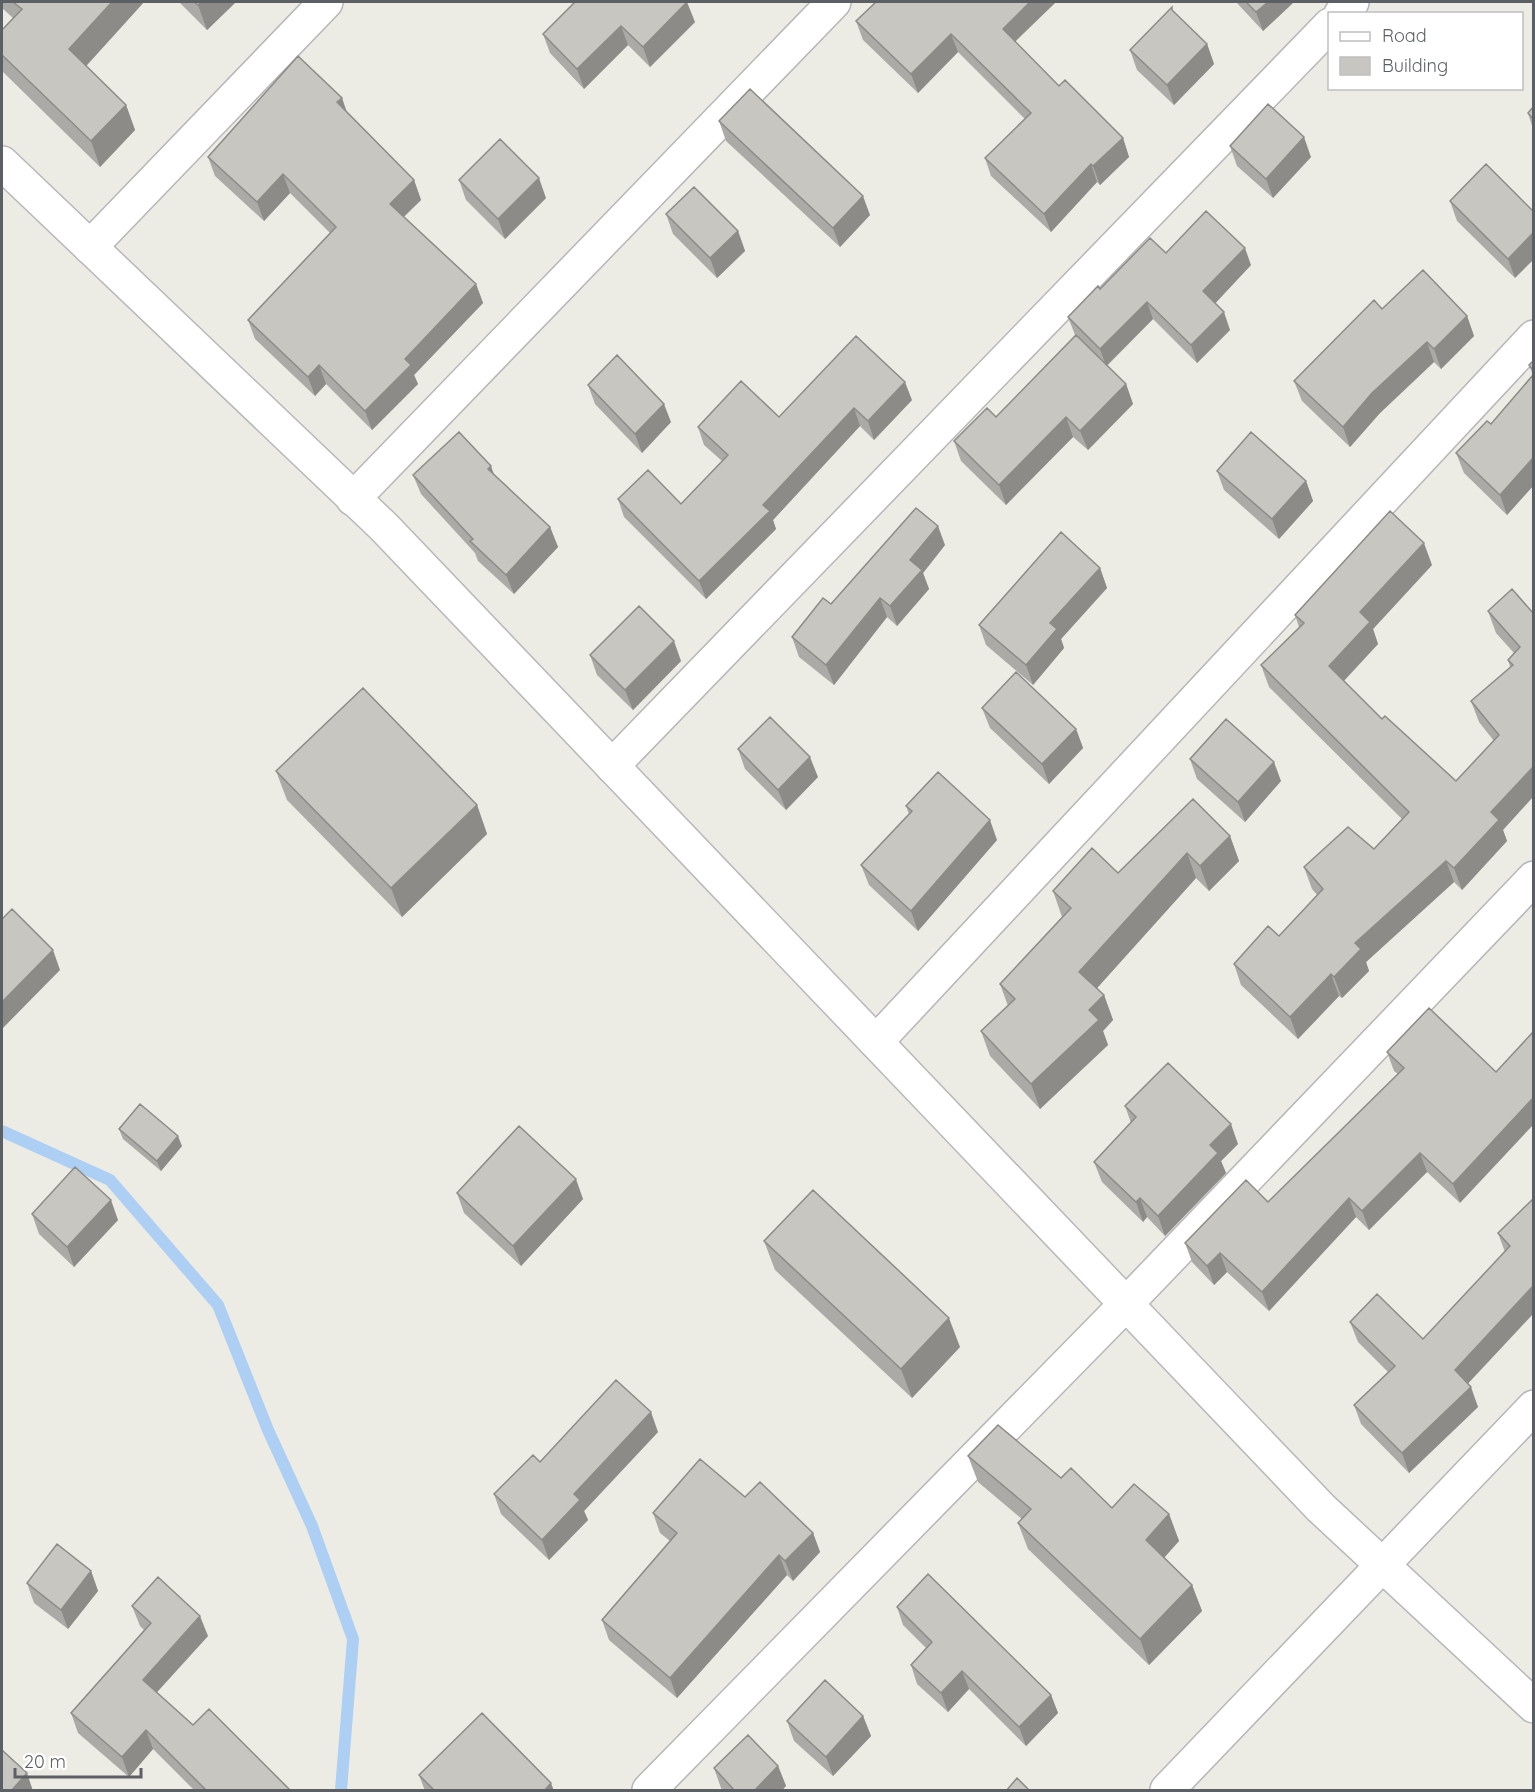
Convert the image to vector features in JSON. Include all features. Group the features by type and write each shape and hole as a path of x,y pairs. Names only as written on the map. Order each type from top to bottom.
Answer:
{"street":[{"path":"90,247 326,2"},
{"path":"354,499 834,2"},
{"path":"612,766 1328,26"},
{"path":"2,163 354,499 1321,1508 1533,1706"},
{"path":"876,1042 1533,337"},
{"path":"649,1791 1126,1304 1533,878"},
{"path":"1167,1791 1533,1407"}],"building":[{"path":"13,2 112,2 69,49 126,105 91,141 2,55 2,30 22,9"},
{"path":"575,2 687,2 643,47 621,26 577,69 543,34"},
{"path":"876,2 1030,2 1003,29 1059,86 1065,80 1123,138 1093,166 1091,164 1044,214 985,158 1031,113 951,34 911,74 856,21"},
{"path":"1246,2 1268,2 1256,12"},
{"path":"1172,7 1172,10 1207,44 1167,85 1130,50"},
{"path":"298,56 342,98 337,102 414,180 390,204 476,284 405,359 411,365 365,411 319,365 308,377 248,320 336,227 283,174 257,202 208,157"},
{"path":"750,89 863,196 833,228 719,121"},
{"path":"1268,104 1304,137 1266,179 1230,146"},
{"path":"1533,107 1533,119 1528,113"},
{"path":"500,139 539,178 498,219 459,180"},
{"path":"1486,164 1533,211 1533,233 1508,259 1450,201"},
{"path":"694,187 738,231 710,258 666,214"},
{"path":"1206,211 1245,248 1203,291 1224,312 1191,345 1147,302 1100,349 1068,317 1098,286 1100,289 1150,238 1166,253"},
{"path":"1423,270 1467,316 1434,349 1427,342 1372,393 1343,427 1294,381 1374,300 1382,309"},
{"path":"1076,335 1126,384 1080,431 1066,417 999,485 954,441 987,408 996,417"},
{"path":"856,336 905,382 868,421 854,408 763,505 770,511 699,581 618,499 648,470 681,504 728,455 698,427 741,381 779,417"},
{"path":"617,355 664,404 635,434 588,385"},
{"path":"1533,375 1533,458 1500,495 1456,453 1487,421 1491,424"},
{"path":"459,432 491,466 488,469 550,527 506,575 470,541 473,539 413,475"},
{"path":"1251,432 1306,481 1272,519 1217,471"},
{"path":"916,508 938,526 910,560 922,570 890,606 880,598 826,665 792,637 823,598 831,604"},
{"path":"1390,511 1424,543 1360,612 1370,622 1329,666 1382,719 1385,716 1456,781 1499,735 1471,701 1513,665 1508,660 1520,647 1488,611 1512,589 1533,613 1533,767 1491,812 1499,820 1454,868 1446,861 1355,943 1361,949 1334,977 1331,974 1290,1017 1234,964 1268,926 1279,936 1323,889 1304,867 1348,827 1374,849 1409,812 1261,665 1304,623 1295,615"},
{"path":"1061,532 1100,568 1050,623 1057,629 1026,665 979,625"},
{"path":"639,606 674,641 625,690 590,655"},
{"path":"1016,672 1076,729 1042,764 982,708"},
{"path":"363,688 477,805 391,888 276,771"},
{"path":"770,717 810,757 778,790 738,749"},
{"path":"1226,719 1274,762 1238,802 1190,759"},
{"path":"938,772 990,820 911,911 861,865 912,811 906,806"},
{"path":"1193,799 1230,836 1200,866 1187,853 1079,972 1104,995 1089,1010 1099,1020 1031,1084 981,1031 1015,999 1000,984 1071,908 1053,891 1092,848 1118,873"},
{"path":"12,909 53,950 2,1002 2,919"},
{"path":"1429,1008 1496,1072 1533,1032 1533,1098 1453,1184 1420,1153 1362,1211 1349,1198 1262,1292 1220,1253 1207,1266 1185,1243 1246,1180 1268,1202 1404,1068 1387,1052"},
{"path":"1168,1063 1231,1124 1210,1145 1218,1153 1158,1216 1140,1198 1136,1202 1094,1162 1136,1117 1125,1106"},
{"path":"140,1104 178,1136 157,1161 119,1129"},
{"path":"519,1126 576,1179 513,1246 457,1193"},
{"path":"75,1167 111,1200 67,1247 32,1214"},
{"path":"813,1190 949,1318 901,1369 764,1241"},
{"path":"1533,1199 1533,1286 1455,1370 1471,1387 1402,1453 1354,1405 1395,1366 1350,1322 1377,1294 1423,1339 1510,1246 1498,1233"},
{"path":"616,1380 651,1412 574,1494 580,1500 542,1540 494,1494 533,1455 540,1462"},
{"path":"998,1425 1061,1478 1071,1468 1112,1508 1134,1484 1169,1514 1146,1540 1192,1585 1140,1639 1018,1523 1031,1509 968,1456"},
{"path":"700,1459 745,1497 760,1482 813,1533 785,1561 779,1555 670,1678 602,1620 677,1533 653,1513"},
{"path":"57,1544 91,1571 61,1610 27,1583"},
{"path":"928,1574 1051,1695 1019,1727 962,1671 941,1693 911,1665 932,1642 897,1607"},
{"path":"158,1577 200,1616 143,1680 193,1725 209,1709 291,1791 207,1791 146,1730 122,1757 71,1713 151,1623 132,1606"},
{"path":"825,1680 863,1716 826,1757 787,1721"},
{"path":"482,1713 551,1783 544,1791 435,1791 419,1775"},
{"path":"748,1735 778,1766 754,1791 735,1791 714,1768"},
{"path":"2,1750 27,1773 11,1791 2,1791"},
{"path":"1017,1778 1030,1791 1006,1791"}],"waterway":[{"path":"2,1131 110,1180 218,1305 268,1430 312,1526 353,1639 341,1790"}]}
